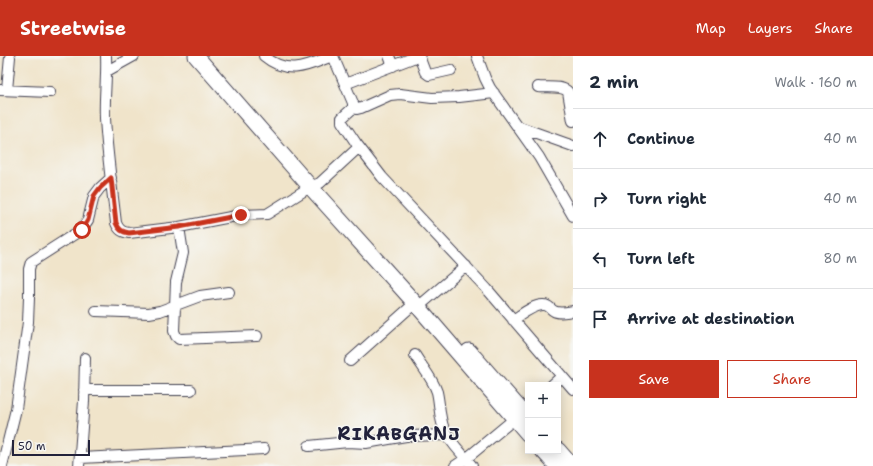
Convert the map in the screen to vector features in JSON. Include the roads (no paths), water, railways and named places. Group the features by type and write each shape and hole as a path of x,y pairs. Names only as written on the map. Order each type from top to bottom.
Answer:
{"main road":[{"path":"196,56 315,185 420,304 523,414"},
{"path":"210,56 315,185"},
{"path":"561,453 572,466"},
{"path":"546,454 557,466"}],"street":[{"path":"106,56 107,71 105,118 111,178 116,223 119,229 124,232 129,233 179,227 241,215 267,214 315,185 359,147"},
{"path":"107,71 134,56"},
{"path":"264,56 286,68 304,67 333,56 353,103 353,108"},
{"path":"389,56 393,66"},
{"path":"345,84 418,56 425,72 428,75 451,70"},
{"path":"477,56 485,78 539,156 573,216"},
{"path":"10,57 3,90 50,92"},
{"path":"538,87 566,89 568,92 573,121"},
{"path":"494,93 432,98 400,94 385,97 361,108 353,108 342,118 342,122 359,147 400,197 466,266 573,389"},
{"path":"518,126 573,146"},
{"path":"2,466 16,409 28,322 29,269 31,262 82,230 88,220 94,196 111,178"},
{"path":"179,227 183,254 176,282 174,331 176,336 179,339 257,336"},
{"path":"350,361 466,266"},
{"path":"96,311 149,313 160,311 200,296 229,292"},
{"path":"513,320 540,305 546,305 553,311 558,312 573,311"},
{"path":"415,355 437,393 440,416 448,435 469,462"},
{"path":"85,358 80,462 264,450"},
{"path":"555,382 561,377"},
{"path":"84,390 191,390"},
{"path":"455,466 469,462 523,414"},
{"path":"309,446 348,442 366,443 406,436 448,435"}],"district":[{"name":"RIKABGANJ","path":"399,434"}]}
